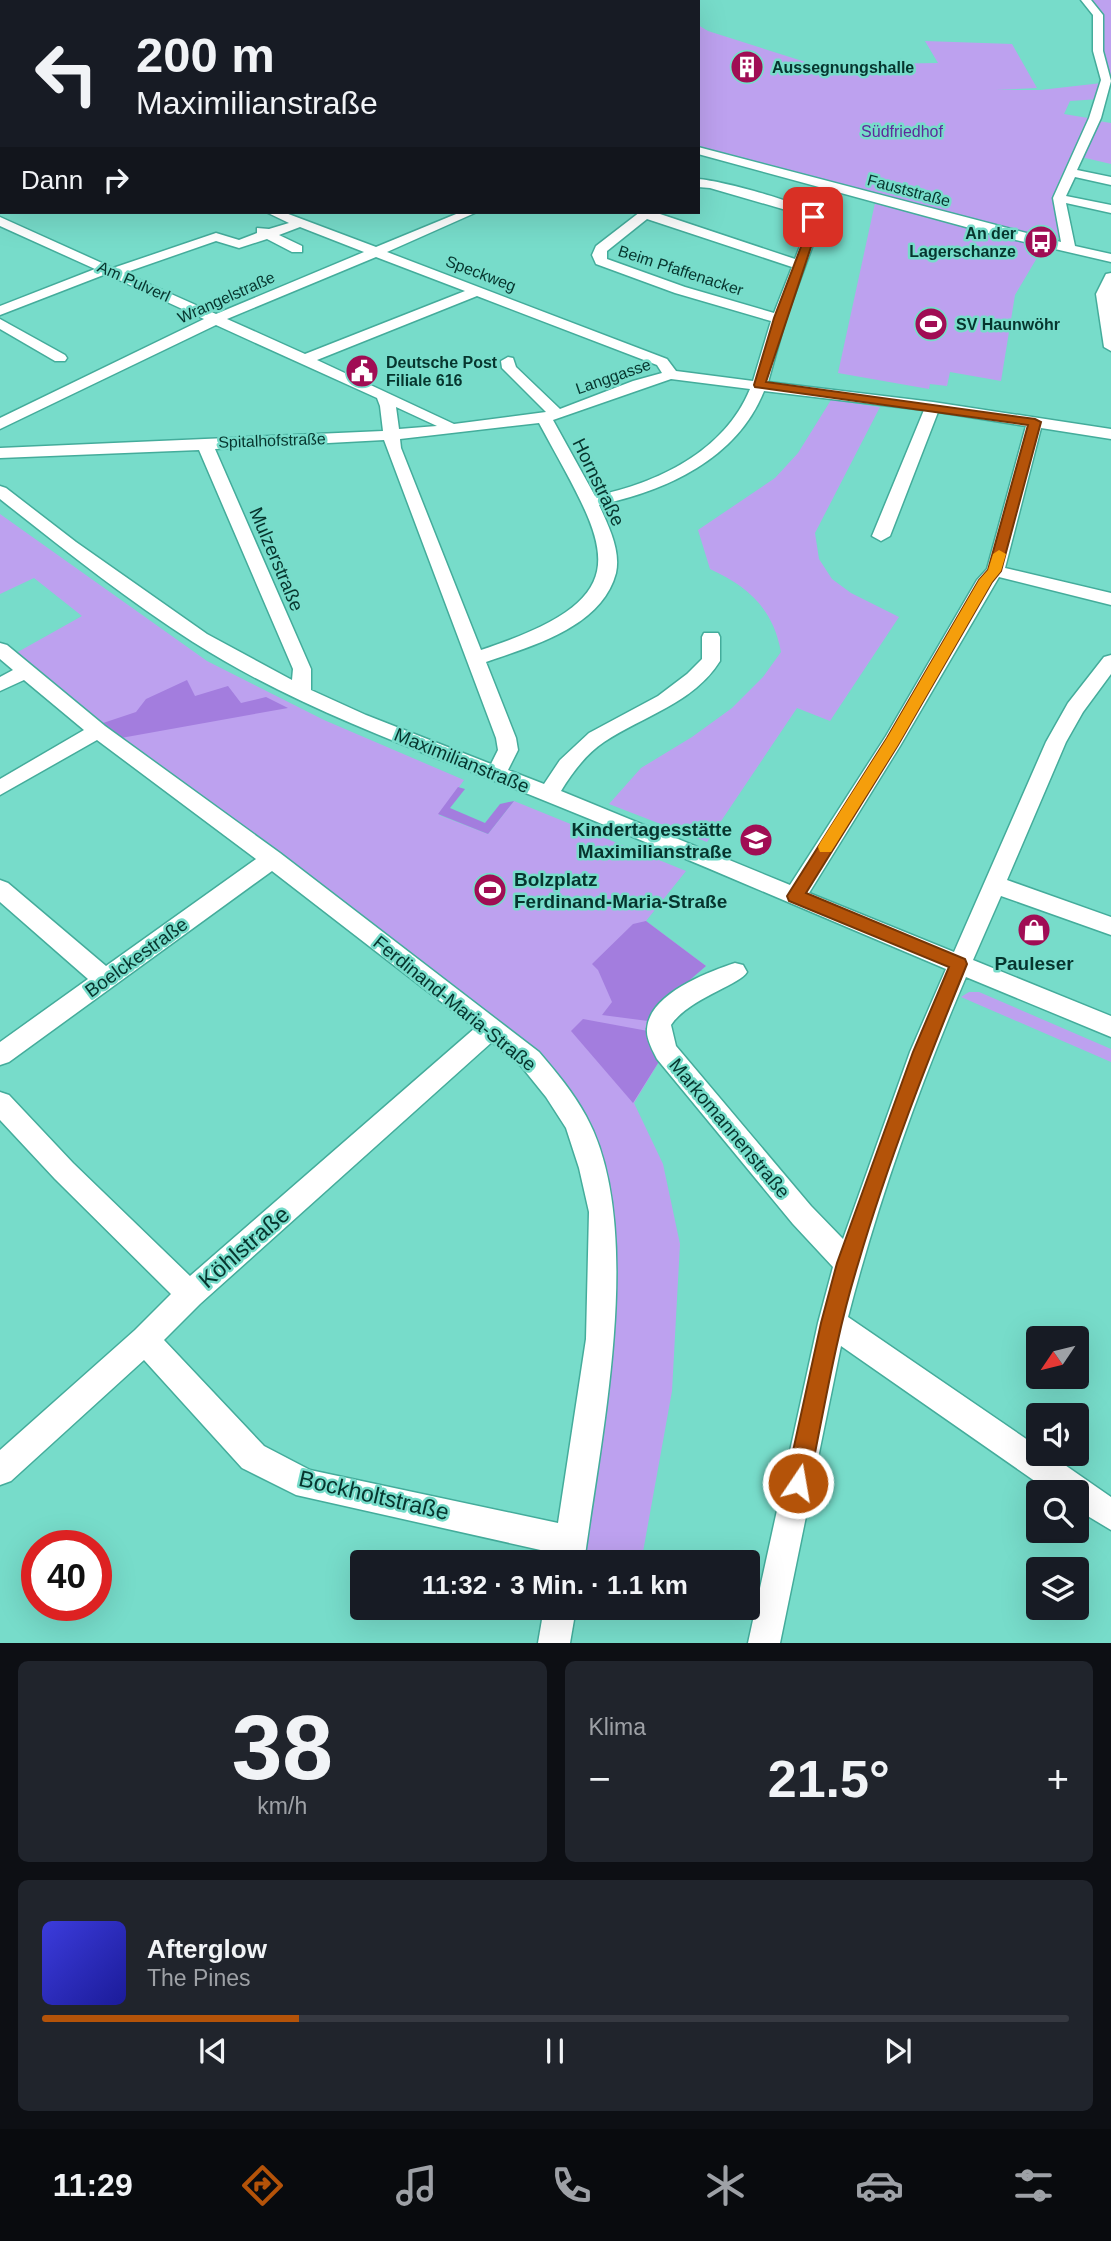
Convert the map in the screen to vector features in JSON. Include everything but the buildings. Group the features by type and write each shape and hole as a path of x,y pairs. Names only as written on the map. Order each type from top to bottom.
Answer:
{"street":[{"path":"1069,248 1059,198 1095,118 1106,80 1098,51 1098,15 1086,0"},
{"name":"Fauststraße","path":"700,151 1111,258"},
{"path":"1069,173 1111,181"},
{"path":"589,502 611,499 656,482 698,461 732,431 749,407 759,385 814,223 813,217 790,207 700,183"},
{"path":"1059,198 1111,209"},
{"name":"Speckweg","path":"277,214 662,362 671,375"},
{"path":"439,214 453,219"},
{"name":"Wrangelstraße","path":"0,424 216,319 466,214"},
{"name":"Beim Pfaffenacker","path":"646,214 601,249 598,255 601,261 680,290 780,318"},
{"path":"650,214 799,265"},
{"name":"Am Pulverl","path":"0,221 306,359 443,423 451,430"},
{"path":"235,243 263,231 300,223"},
{"path":"263,231 297,249"},
{"path":"0,311 110,270 216,237 235,243 256,259"},
{"path":"1111,277 1107,295 1111,347"},
{"path":"306,359 477,291"},
{"path":"0,323 60,358"},
{"name":"Hornstraße","path":"477,658 547,631 587,606 602,589 608,567 607,547 550,416 509,368 508,361"},
{"name":"Langgasse","path":"550,416 649,380 671,375 933,407 1111,434"},
{"path":"383,396 388,406 390,436 506,738 508,750 496,773"},
{"path":"881,536 933,407"},
{"name":"Spitalhofstraße","path":"0,453 390,436 550,416"},
{"path":"795,896 893,741 986,580 995,571 1035,422"},
{"name":"Mulzerstraße","path":"204,443 302,669 301,693"},
{"name":"Maximilianstraße","path":"0,491 70,546 200,638 301,693 359,720 548,794 1111,1027"},
{"path":"995,571 1110,594"},
{"path":"548,794 567,765 596,738 664,701 694,679 711,661 711,637"},
{"name":"Ferdinand-Maria-Straße","path":"0,649 98,731 272,859 492,1028 530,1059 555,1089 577,1124 592,1168 602,1212 600,1339 569,1550"},
{"path":"764,1643 832,1323 848,1263 922,1052 1056,742 1075,708 1111,661"},
{"path":"0,685 25,671"},
{"path":"0,788 98,731"},
{"name":"Boelckestraße","path":"0,1055 272,859"},
{"path":"993,884 1111,926"},
{"path":"0,889 105,979"},
{"name":"Markomannenstraße","path":"735,972 695,990 671,1008 659,1025 659,1034 666,1052 802,1215 848,1263"},
{"name":"Köhlstraße","path":"0,1470 145,1339 190,1294 492,1028"},
{"path":"0,1103 64,1171 190,1294"},
{"path":"832,1323 1111,1515"},
{"name":"Bockholtstraße","path":"145,1339 253,1457 307,1484 561,1550"},
{"path":"554,1643 558,1620"}],"green space":[{"path":"1091,0 1111,0 1111,77 1102,49 1103,16"},
{"name":"Südfriedhof","path":"700,26 815,65 938,63 925,41 1012,44 1037,88 996,90 1040,90 1102,83 1099,99 1070,101 1064,114 1088,118 1053,195 1060,237 1054,241 700,147"},
{"path":"1098,121 1111,123 1111,164 1081,157"},
{"path":"875,203 1044,246 1015,295 1001,381 950,372 947,386 930,384 929,389 838,373"},
{"path":"831,400 880,407 815,533 819,559 832,579 851,593 899,617 830,721 797,708 707,842 609,804 641,768 692,737 732,708 763,677 781,652 772,623 757,601 736,584 710,569 698,530 775,478 798,453"},
{"path":"0,514 207,661 324,720 464,780 439,815 488,834 514,801 686,871 646,921 706,966 671,994 649,1021 651,1041 660,1060 634,1103 663,1164 680,1244 672,1391 643,1550 580,1550 609,1341 613,1204 601,1158 564,1086 100,724 16,653 82,616 34,578 0,594"},
{"path":"969,992 979,992 1111,1049 1111,1062 961,997"}],"shaded area":[{"path":"187,680 195,696 228,686 241,703 266,697 288,708 121,738 100,724 136,712 146,699"},
{"path":"458,787 465,789 450,808 485,823 500,804 514,801 488,834 438,814"},
{"path":"646,921 706,966 654,1011 648,1021 602,1015 612,1002 598,970 592,964 633,924"},
{"path":"583,1019 648,1031 660,1060 633,1103 571,1031"}],"slow traffic":[{"path":"826,847 893,741 986,580 995,571 999,554"}],"place":[{"name":"Aussegnungshalle","path":"747,67"},
{"name":"An der Lagerschanze","path":"1041,242"},
{"name":"SV Haunwöhr","path":"931,324"},
{"name":"Deutsche Post Filiale 616","path":"362,371"},
{"name":"Kindertagesstätte Maximilianstraße","path":"756,840"},
{"name":"Bolzplatz Ferdinand-Maria-Straße","path":"490,890"},
{"name":"Pauleser","path":"1034,930"}],"route":[{"path":"798,1483 832,1323 848,1263 922,1052 959,964 795,896 893,741 986,580 995,571 1035,422 759,385 814,223 813,217"}]}
